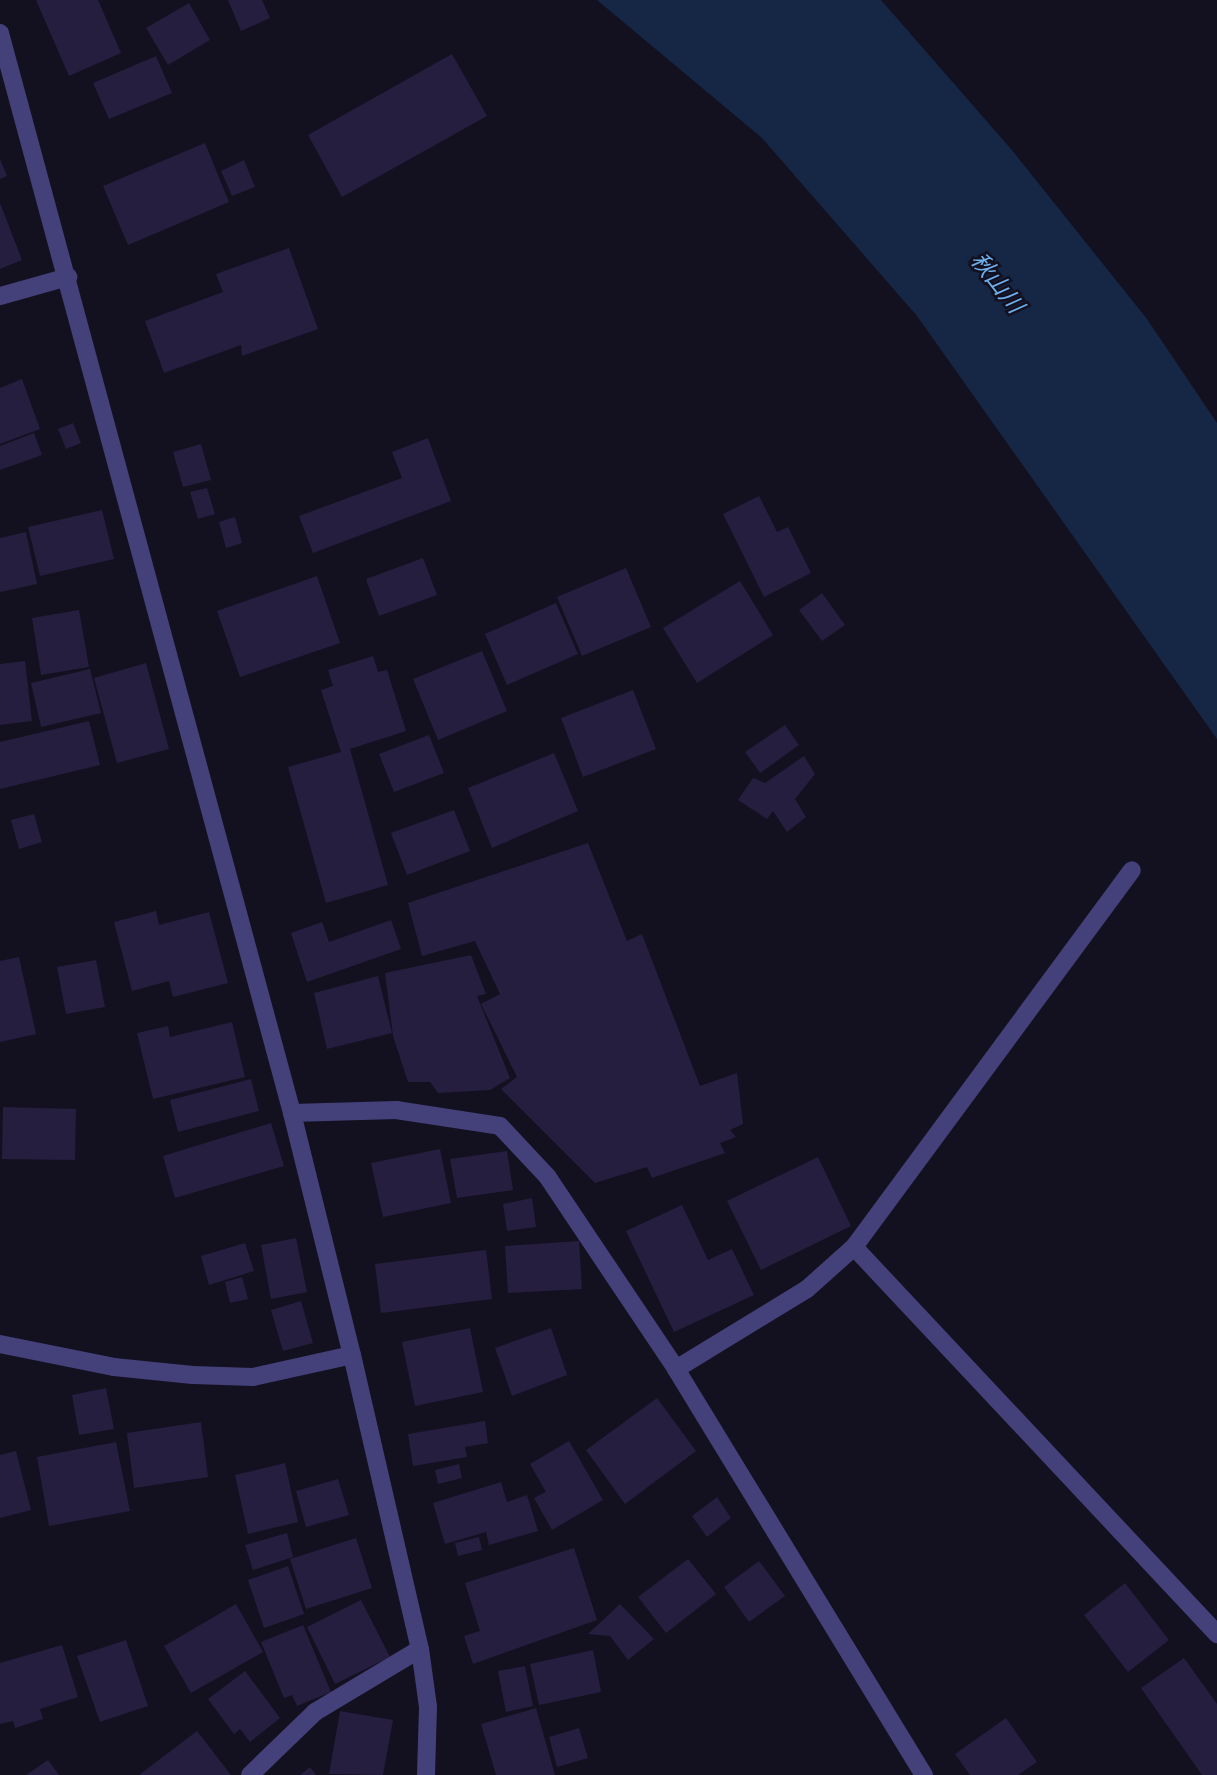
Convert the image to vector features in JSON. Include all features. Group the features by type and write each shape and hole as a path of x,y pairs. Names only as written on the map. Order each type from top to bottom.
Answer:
{"street":[{"path":"0,33 292,1113 352,1355 420,1650 428,1707 426,1775"},
{"path":"0,296 68,277"},
{"path":"676,1369 807,1289 854,1247 1132,870"},
{"path":"292,1113 396,1110 500,1126 547,1175 676,1369 925,1775"},
{"path":"854,1247 1217,1634"},
{"path":"0,1344 114,1367 194,1375 253,1377 352,1355"},
{"path":"250,1775 315,1712 420,1650"}],"water":[{"name":"秋山川","path":"597,0 881,0 1011,149 1147,319 1217,423 1217,739 917,316 762,138"}],"building":[{"path":"36,0 98,0 121,53 69,76"},
{"path":"228,0 262,0 270,18 241,31"},
{"path":"189,3 210,40 168,65 146,28"},
{"path":"452,54 487,116 342,197 308,135"},
{"path":"156,56 172,93 109,119 93,83"},
{"path":"205,143 229,202 128,245 103,186"},
{"path":"0,159 7,176 0,179"},
{"path":"244,160 255,187 232,196 221,171"},
{"path":"0,203 22,260 0,269"},
{"path":"289,248 318,329 242,356 241,345 164,373 145,321 223,292 216,274"},
{"path":"22,379 40,429 0,444 0,388"},
{"path":"73,423 81,443 66,449 58,429"},
{"path":"34,433 42,455 0,470 0,446"},
{"path":"428,438 451,501 313,553 299,516 402,478 392,452"},
{"path":"201,444 211,480 183,487 173,452"},
{"path":"207,488 215,514 198,519 190,492"},
{"path":"759,496 777,532 788,527 811,573 764,597 723,514"},
{"path":"102,510 114,559 40,576 28,527"},
{"path":"235,517 242,543 226,548 219,522"},
{"path":"26,532 37,584 0,592 0,538"},
{"path":"423,558 437,595 379,616 366,579"},
{"path":"626,568 651,627 582,656 557,597"},
{"path":"317,576 340,643 240,677 217,611"},
{"path":"740,581 773,635 697,683 663,628"},
{"path":"822,593 845,625 822,641 799,610"},
{"path":"556,603 578,654 507,685 485,634"},
{"path":"79,610 89,667 41,675 32,618"},
{"path":"482,651 507,711 438,740 413,679"},
{"path":"373,656 378,672 387,670 406,731 350,749 388,885 326,903 288,767 341,752 321,690 333,686 328,670"},
{"path":"25,661 32,721 0,725 0,664"},
{"path":"146,663 169,749 117,763 94,678"},
{"path":"90,669 101,713 41,727 31,683"},
{"path":"633,690 656,749 583,777 561,718"},
{"path":"89,721 100,765 0,789 0,742"},
{"path":"785,725 799,745 760,773 745,752"},
{"path":"429,735 444,773 394,792 379,754"},
{"path":"554,753 578,811 492,848 468,788"},
{"path":"804,756 815,774 795,799 806,817 787,832 773,811 767,819 738,800 753,778 765,783"},
{"path":"454,810 470,851 407,875 391,833"},
{"path":"34,814 42,842 19,849 11,820"},
{"path":"588,843 627,941 642,934 700,1086 737,1073 743,1124 730,1130 736,1137 720,1143 725,1153 652,1178 647,1167 595,1183 501,1089 517,1077 481,1004 500,994 475,941 422,956 408,903"},
{"path":"156,911 159,925 209,912 228,983 173,997 169,981 132,991 114,922"},
{"path":"391,920 401,949 307,982 291,933 322,922 329,942"},
{"path":"471,955 486,994 477,996 510,1078 490,1090 438,1093 430,1082 408,1082 393,1036 385,973"},
{"path":"19,957 36,1034 0,1042 0,961"},
{"path":"96,960 105,1007 66,1014 57,967"},
{"path":"378,976 392,1033 327,1049 314,993"},
{"path":"232,1022 245,1077 153,1099 137,1033 168,1026 170,1037"},
{"path":"251,1079 259,1111 178,1132 170,1100"},
{"path":"3,1107 76,1109 75,1160 2,1159"},
{"path":"271,1123 284,1166 175,1198 163,1156"},
{"path":"440,1149 451,1203 383,1217 371,1163"},
{"path":"507,1151 513,1190 457,1198 450,1159"},
{"path":"818,1157 851,1226 761,1270 727,1201"},
{"path":"532,1198 536,1227 507,1231 503,1204"},
{"path":"682,1205 708,1260 732,1249 754,1295 674,1332 626,1231"},
{"path":"296,1238 307,1292 271,1299 261,1245"},
{"path":"579,1241 582,1289 508,1293 505,1246"},
{"path":"245,1243 254,1271 209,1285 201,1256"},
{"path":"486,1250 492,1299 381,1313 375,1264"},
{"path":"242,1277 248,1299 230,1303 225,1282"},
{"path":"301,1301 313,1343 283,1351 271,1310"},
{"path":"470,1328 483,1392 415,1406 402,1342"},
{"path":"551,1328 567,1375 512,1396 495,1348"},
{"path":"106,1388 114,1429 79,1435 72,1395"},
{"path":"657,1398 696,1451 625,1504 586,1450"},
{"path":"485,1421 488,1443 465,1447 467,1457 413,1466 408,1434"},
{"path":"201,1422 208,1477 134,1488 127,1433"},
{"path":"569,1441 603,1500 552,1530 534,1498 546,1492 530,1464"},
{"path":"116,1442 130,1511 49,1526 37,1457"},
{"path":"16,1451 31,1510 0,1518 0,1455"},
{"path":"285,1463 298,1522 248,1534 235,1475"},
{"path":"459,1464 462,1478 438,1484 435,1470"},
{"path":"338,1479 349,1515 306,1527 296,1491"},
{"path":"501,1482 507,1502 527,1495 538,1531 489,1545 486,1532 445,1544 433,1503"},
{"path":"717,1497 731,1518 707,1537 692,1516"},
{"path":"287,1533 293,1557 253,1570 245,1545"},
{"path":"479,1537 482,1550 458,1556 455,1543"},
{"path":"356,1538 372,1588 306,1609 290,1559"},
{"path":"574,1548 597,1620 473,1664 464,1636 480,1631 465,1583"},
{"path":"688,1559 716,1594 666,1633 638,1597"},
{"path":"759,1561 785,1596 749,1622 724,1587"},
{"path":"288,1566 304,1614 264,1628 248,1580"},
{"path":"1125,1583 1169,1640 1128,1672 1084,1615"},
{"path":"361,1600 390,1657 335,1684 307,1627"},
{"path":"236,1604 263,1652 191,1693 164,1646"},
{"path":"620,1604 654,1639 628,1660 610,1636 588,1634"},
{"path":"303,1625 331,1692 297,1706 292,1695 284,1698 261,1642"},
{"path":"126,1640 148,1706 100,1722 77,1656"},
{"path":"62,1645 78,1697 40,1709 43,1719 15,1728 13,1721 0,1724 0,1663"},
{"path":"593,1650 601,1692 539,1705 530,1664"},
{"path":"1184,1658 1217,1704 1217,1775 1202,1775 1141,1688"},
{"path":"525,1666 533,1706 506,1712 498,1671"},
{"path":"245,1671 280,1718 250,1742 240,1729 234,1734 208,1699"},
{"path":"536,1708 555,1775 496,1775 481,1724"},
{"path":"340,1711 393,1720 383,1775 329,1774"},
{"path":"1006,1718 1037,1762 1018,1775 970,1775 955,1754"},
{"path":"579,1728 588,1758 557,1767 549,1737"},
{"path":"197,1731 231,1775 139,1775"},
{"path":"48,1760 59,1775 26,1775"},
{"path":"310,1767 316,1775 300,1775"}]}
